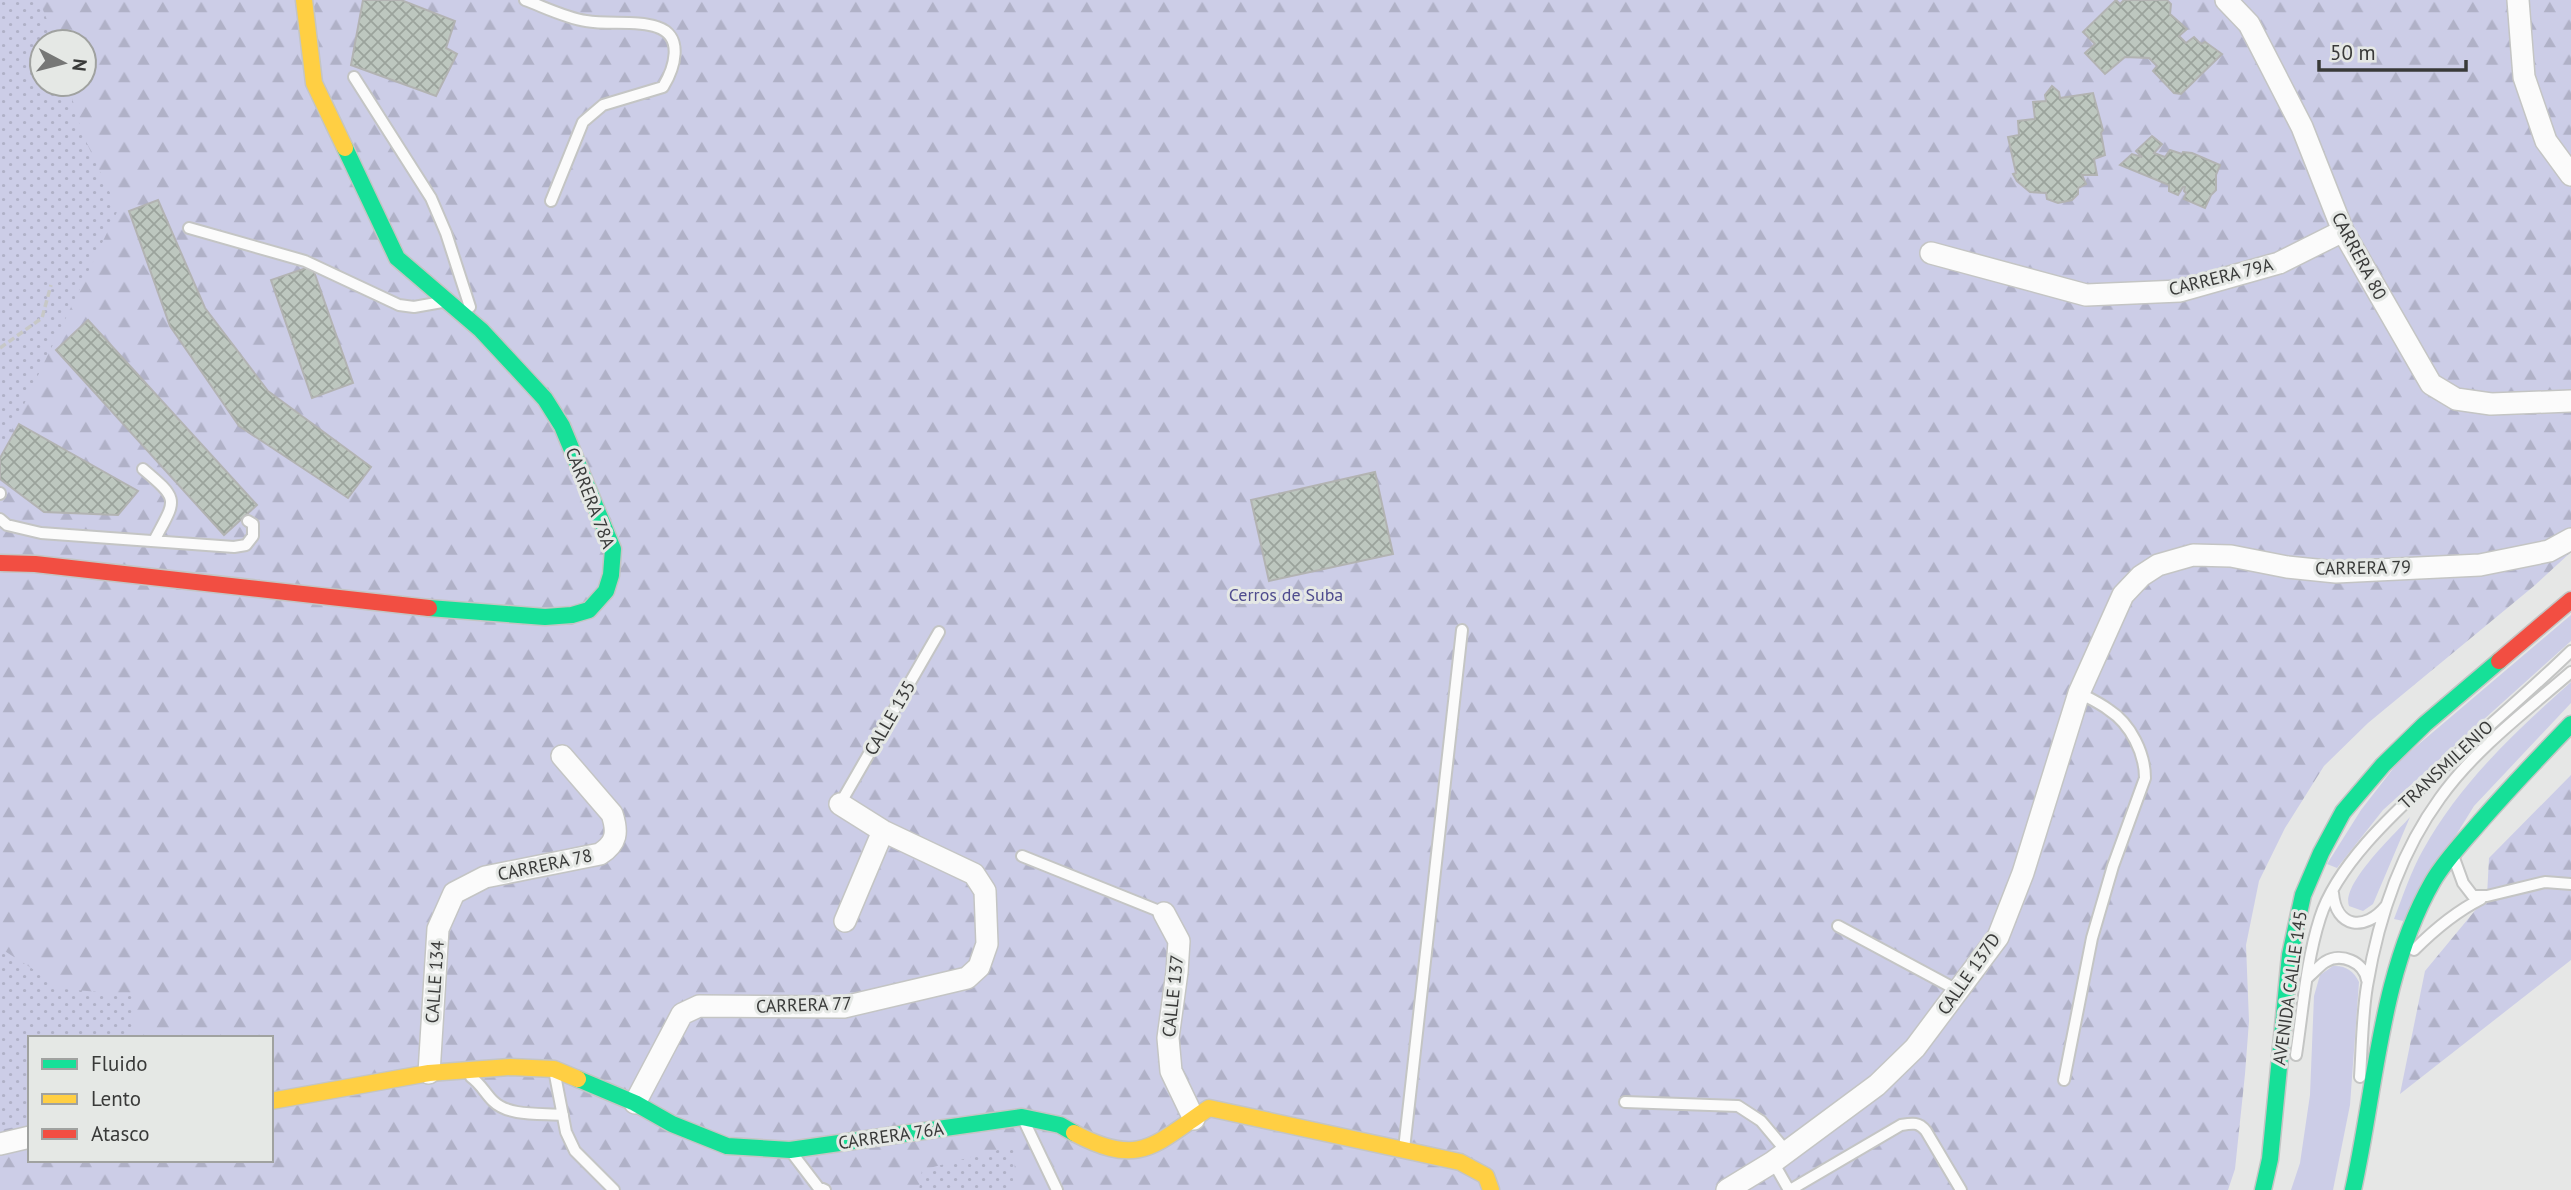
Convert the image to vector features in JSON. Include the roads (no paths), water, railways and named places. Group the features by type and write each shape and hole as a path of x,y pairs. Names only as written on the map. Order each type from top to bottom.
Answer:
{"street":[{"name":"CARRERA 78A","path":"0,563 38,549 474,612 566,617 589,610 606,594 613,570 613,549 562,426 545,399 481,330 397,258 314,83 304,0"},
{"name":"CARRERA 80","path":"2226,0 2249,24 2302,127 2343,231 2431,384 2456,399 2491,404 2571,401"},
{"path":"2518,0 2524,77 2546,141 2571,175"},
{"name":"CARRERA 79A","path":"1931,253 2086,295 2180,291 2279,263 2343,231"},
{"name":"CARRERA 79","path":"2123,595 2141,576 2158,565 2193,555 2231,556 2287,567 2336,572 2480,565 2549,551 2571,539"},
{"name":"CALLE 137D","path":"1727,1190 1780,1157 1877,1085 1915,1048 1998,937 2079,693 2123,595"},
{"name":"AVENIDA CALLE 145","path":"2263,1190 2270,1159 2290,955 2303,895 2321,853 2343,812 2383,765 2426,724 2571,600"},
{"path":"2353,1190 2384,1016 2395,970 2422,902 2453,854 2520,776 2571,724"},
{"name":"CARRERA 78","path":"454,893 485,877 600,854 610,848 616,838 616,825 612,814 562,755"},
{"path":"840,804 883,831 845,920"},
{"name":"CARRERA 77","path":"635,1103 682,1014 699,1006 844,1007 968,978 979,967 987,944 985,891 974,874 883,831"},
{"name":"CALLE 134","path":"429,1073 438,929 454,893"},
{"name":"CALLE 137","path":"1164,913 1179,941 1168,1038 1171,1071 1194,1119"},
{"name":"CARRERA 76A","path":"273,1101 429,1073 510,1067 554,1069 635,1103 672,1124 727,1146 790,1150 1022,1117 1060,1125 1101,1147 1131,1152 1156,1144 1209,1108 1460,1162 1486,1176 1491,1190"},
{"path":"0,1144 28,1137"}],"lane":[{"path":"525,0 584,21 658,27 670,35 676,51 673,72 663,87 603,105 583,122 551,201"},
{"path":"354,77 431,198 446,233 466,301 481,330"},
{"path":"189,228 305,261 399,305 414,307 445,301"},
{"path":"143,469 169,491 172,499 170,511 154,541"},
{"path":"0,519 15,528 38,549 154,541 234,547 246,545 253,536 253,524 248,521"},
{"path":"1404,1151 1462,630"},
{"name":"CALLE 135","path":"840,804 939,632"},
{"name":"TRANSMILENIO","path":"2295,1065 2306,978 2320,917 2333,890 2356,856 2395,812 2571,651"},
{"name":"TRANSMILENIO","path":"2359,1084 2367,986 2400,865 2416,834 2441,797 2479,753 2571,671"},
{"path":"2064,1080 2092,938 2112,866 2145,778 2145,763 2136,740 2112,711 2079,693"},
{"path":"2453,854 2458,873 2469,894 2473,896 2487,896 2545,882 2571,884"},
{"path":"1022,856 1164,913"},
{"path":"2333,890 2334,906 2341,917 2358,924 2369,922 2387,905"},
{"path":"2395,970 2436,927 2487,896"},
{"path":"1838,926 1959,991"},
{"path":"2306,978 2326,961 2339,957 2354,961 2364,969 2367,986"},
{"path":"554,1069 566,1132 575,1151 614,1190"},
{"path":"462,1071 479,1083 494,1102 506,1109 563,1115"},
{"path":"2356,1110 2358,1097"},
{"path":"1625,1102 1738,1106 1761,1121 1780,1157 1789,1190 1901,1125 1914,1123 1921,1125 1926,1131 1961,1190"},
{"path":"2274,1190 2286,1116"},
{"path":"1022,1117 1056,1190"},
{"path":"790,1150 818,1187 825,1190"}],"park label":[{"name":"Cerros de Suba","path":"1286,595"}]}
